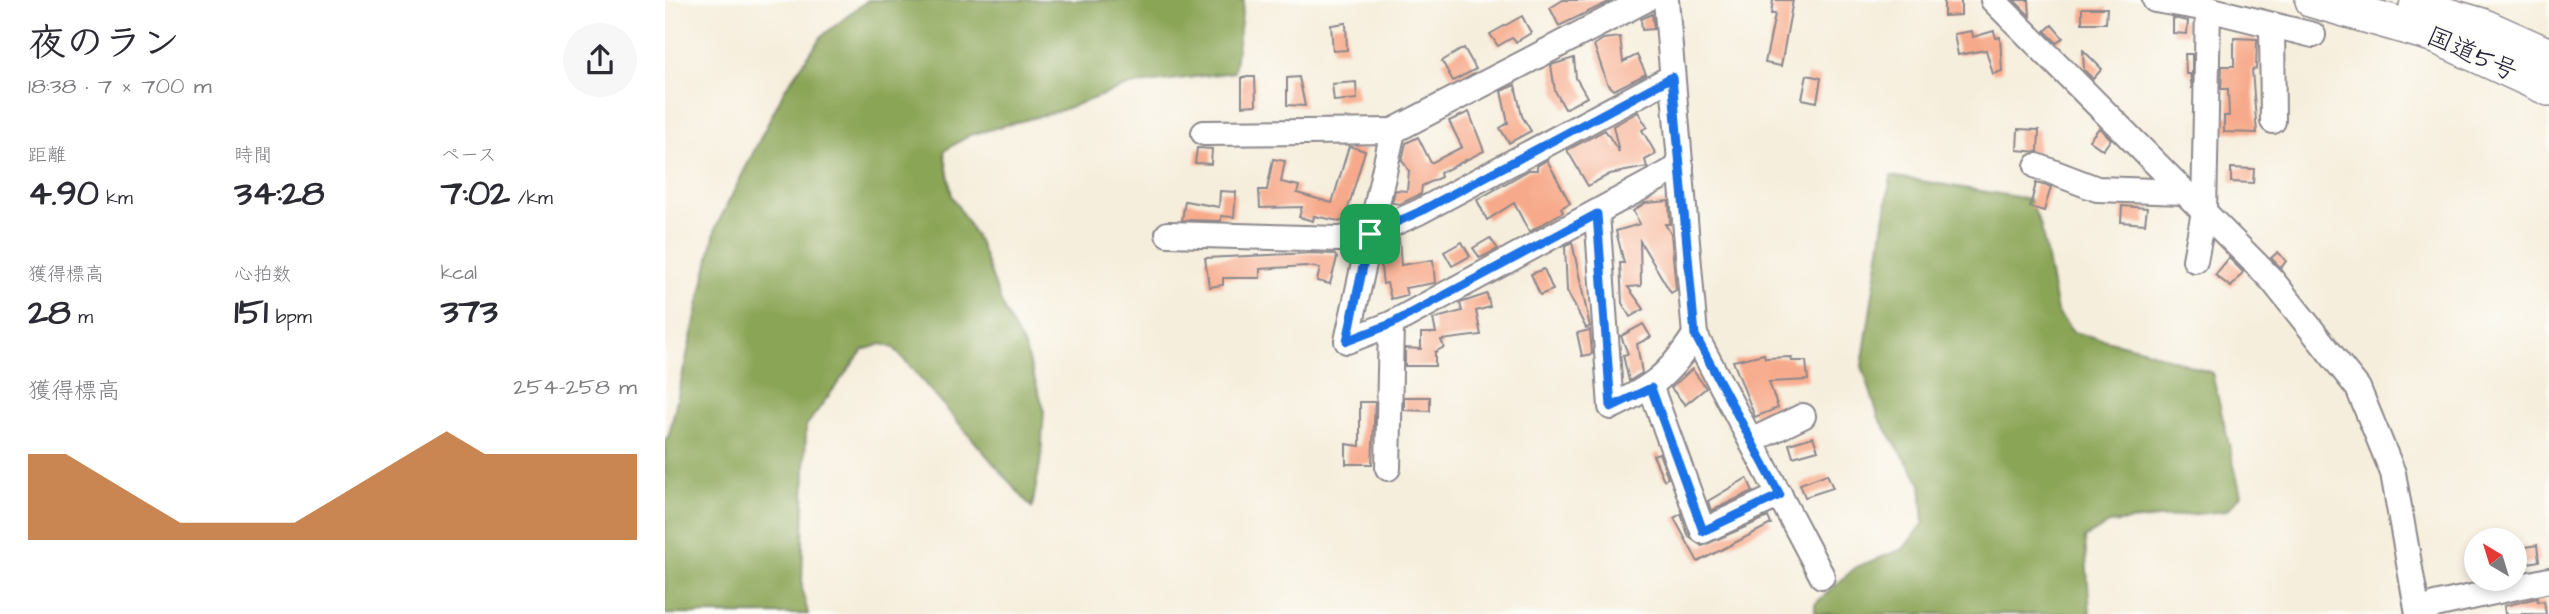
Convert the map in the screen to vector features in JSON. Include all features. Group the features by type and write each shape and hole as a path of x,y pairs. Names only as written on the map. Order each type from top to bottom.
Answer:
{"highway":[{"name":"国道5号","path":"2313,0 2432,34 2549,88"},
{"name":"国道5号","path":"2393,0 2482,26 2549,55"}],"street":[{"path":"1204,132 1393,131 1645,0"},
{"path":"1666,0 1695,335 1753,440 1822,576"},
{"path":"1993,0 2272,280 2358,388 2393,472 2419,614 2435,606 2549,580"},
{"path":"2155,0 2208,9 2313,35"},
{"path":"2195,260 2204,212 2208,9"},
{"path":"2272,24 2273,121"},
{"path":"1168,234 1339,239 1370,234 1419,212 1672,77"},
{"path":"1393,131 1347,341 1391,324 1681,166"},
{"path":"2037,166 2097,190 2184,192"},
{"path":"1597,214 1611,407 1651,388 1678,362 1695,335"},
{"path":"1388,468 1391,324"},
{"path":"1651,388 1703,531 1780,495"},
{"path":"1753,440 1803,416"}],"green space":[{"path":"868,0 1244,0 1234,72 1130,85 1062,110 970,135 944,151 952,196 980,244 1004,310 1025,349 1044,409 1041,459 1032,508 894,348 882,344 863,350 806,426 802,588 808,614 665,614 665,440 669,435 716,227 785,89 822,36"},
{"path":"1891,176 2029,199 2041,226 2057,312 2073,332 2142,349 2212,373 2241,495 2226,511 2110,523 2085,538 2090,614 1815,614 1815,604 1856,567 1903,549 1924,523 1921,484 1879,418 1862,366"}],"building":[{"path":"1563,0 1613,0 1559,26 1550,8"},
{"path":"1773,0 1793,0 1781,66 1765,63 1775,14 1771,14"},
{"path":"1944,0 1961,0 1961,15 1944,16"},
{"path":"2014,0 2029,0 2030,16"},
{"path":"2082,8 2107,8 2106,23 2082,23"},
{"path":"1652,14 1654,29 1642,30 1641,19"},
{"path":"1522,16 1531,33 1516,42 1512,38 1498,46 1490,34"},
{"path":"2173,18 2188,21 2187,34 2173,33"},
{"path":"1346,23 1347,50 1333,51 1331,25"},
{"path":"2052,25 2063,38 2057,43 2045,31"},
{"path":"1972,31 1973,37 1994,31 1996,38 2000,37 2002,71 1993,74 1986,50 1958,55 1954,34"},
{"path":"1620,37 1623,62 1637,55 1646,74 1614,90 1607,83 1594,45 1603,39"},
{"path":"2234,38 2257,39 2256,69 2252,70 2257,133 2224,132 2224,116 2229,116 2228,89 2221,89 2222,66 2234,66"},
{"path":"1464,48 1476,69 1453,81 1442,61"},
{"path":"2083,50 2102,69 2093,79 2084,70"},
{"path":"2185,54 2192,54 2192,89 2190,74 2186,74"},
{"path":"1574,58 1576,78 1587,97 1565,109 1555,91 1551,65"},
{"path":"1807,75 1821,78 1817,102 1802,99"},
{"path":"1242,77 1255,77 1256,105 1242,106"},
{"path":"1299,77 1305,106 1287,105 1287,78"},
{"path":"1356,82 1357,99 1334,101 1332,84"},
{"path":"1515,85 1522,116 1531,131 1509,143 1500,128 1508,123 1501,91"},
{"path":"1469,112 1484,151 1440,173 1441,177 1422,186 1421,194 1400,204 1392,203 1395,190 1407,191 1409,171 1402,160 1406,143 1418,137 1431,163 1462,147 1449,121"},
{"path":"1638,112 1647,127 1642,130 1656,154 1645,160 1647,167 1610,174 1588,186 1567,150 1605,130 1619,152 1613,126"},
{"path":"2099,128 2111,139 2103,150 2089,140"},
{"path":"2018,129 2039,130 2038,152 2017,150"},
{"path":"1349,146 1365,151 1344,222 1314,216 1313,221 1299,217 1302,207 1260,208 1259,190 1267,190 1273,159 1285,161 1281,182 1299,186 1297,193 1332,203"},
{"path":"1197,148 1212,149 1211,164 1195,163"},
{"path":"1547,160 1570,203 1561,208 1563,212 1529,232 1514,203 1487,220 1477,200 1529,170 1537,170 1537,166"},
{"path":"2231,168 2254,169 2253,183 2231,182"},
{"path":"2036,183 2051,187 2044,211 2030,207"},
{"path":"1220,191 1236,192 1234,217 1221,216 1221,221 1182,220 1185,201 1219,207"},
{"path":"1669,201 1670,224 1665,224 1671,234 1676,290 1671,293 1640,241 1641,286 1628,287 1644,309 1630,317 1622,303 1620,263 1624,263 1616,231 1640,224 1633,211 1645,203"},
{"path":"2122,206 2147,208 2145,224 2121,222"},
{"path":"1399,238 1401,265 1433,260 1435,283 1405,288 1407,295 1391,299 1387,283 1383,284 1380,259 1383,244"},
{"path":"1490,238 1498,249 1480,258 1473,248"},
{"path":"1462,242 1470,256 1452,266 1444,252"},
{"path":"1572,242 1590,327 1586,328 1567,291 1565,246"},
{"path":"2278,252 2286,261 2281,268 2271,258"},
{"path":"1334,254 1337,258 1330,284 1317,281 1320,268 1306,266 1260,269 1260,278 1223,278 1223,285 1209,287 1205,258"},
{"path":"2229,258 2243,272 2231,287 2215,275"},
{"path":"1544,269 1553,290 1540,295 1531,274"},
{"path":"1487,294 1490,307 1476,311 1481,335 1441,340 1444,347 1435,352 1435,366 1405,366 1405,348 1421,349 1421,333 1436,333 1433,319 1462,311 1460,303"},
{"path":"1643,324 1651,337 1637,344 1642,373 1629,381 1623,355 1628,354 1621,336"},
{"path":"1590,330 1592,354 1582,356 1577,333"},
{"path":"1764,354 1765,358 1792,357 1791,361 1806,361 1808,380 1769,382 1778,408 1755,417 1733,361"},
{"path":"1692,369 1706,388 1685,405 1671,388"},
{"path":"1404,397 1430,397 1430,411 1404,410"},
{"path":"1360,402 1375,402 1372,464 1346,464 1346,444 1360,446"},
{"path":"1813,437 1818,450 1793,457 1789,444"},
{"path":"1659,453 1668,478 1664,480 1653,455"},
{"path":"1827,474 1833,488 1805,497 1800,484"},
{"path":"1747,478 1753,491 1711,511 1708,501"},
{"path":"1681,514 1689,537 1702,546 1768,517 1771,524 1698,562 1674,518"},
{"path":"2537,545 2539,561 2527,563 2527,547"},
{"path":"2537,598 2538,602 2544,601 2546,614 2505,614 2504,606"}],"route":[{"path":"1672,77 1695,335 1780,495 1703,531 1651,388 1611,407 1597,214 1391,324 1347,341 1370,234 1419,212 1672,77"}]}
